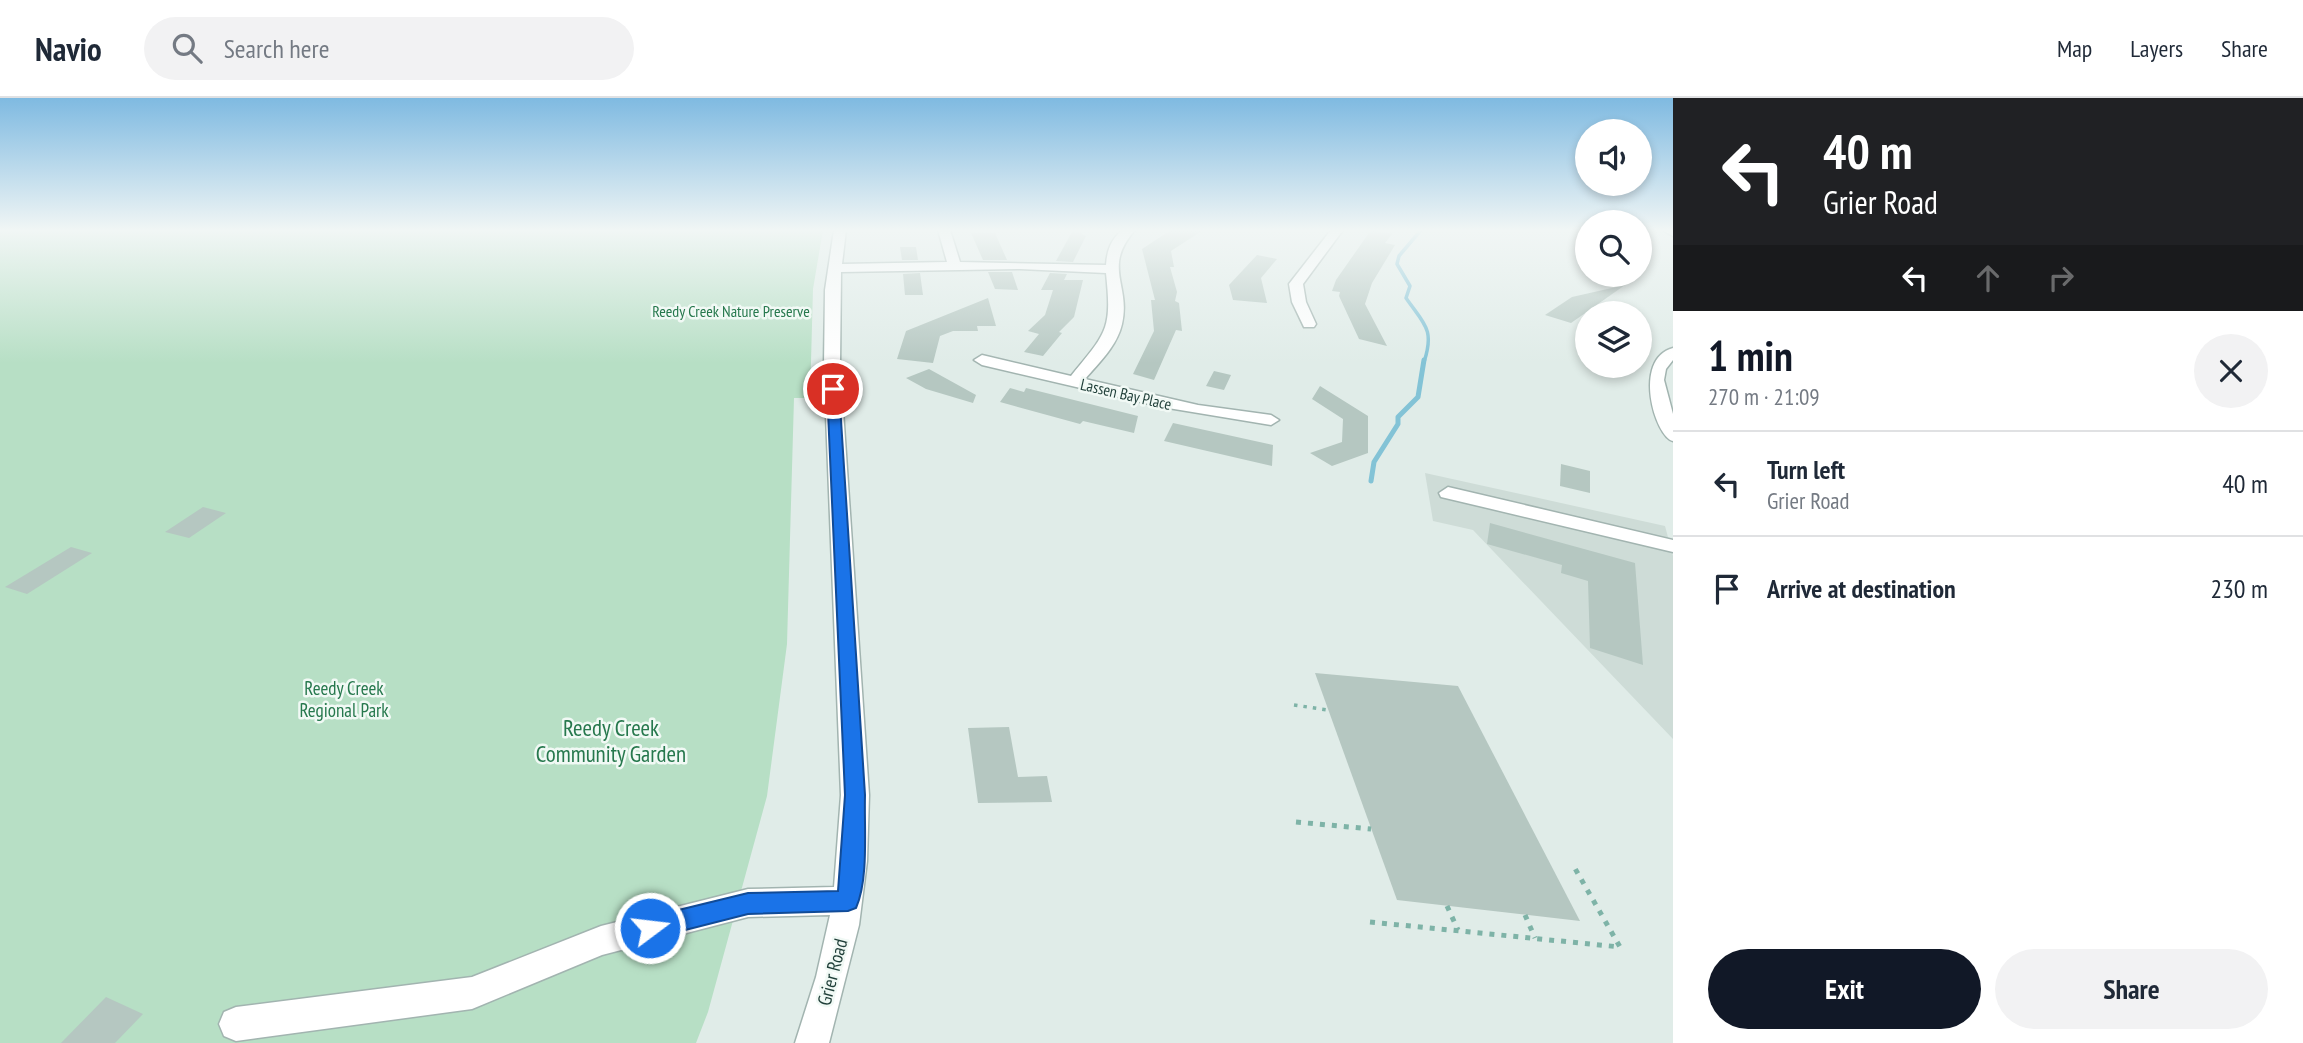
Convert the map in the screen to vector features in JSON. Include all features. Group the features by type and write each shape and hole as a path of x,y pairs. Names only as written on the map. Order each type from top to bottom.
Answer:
{"street":[{"name":"Grier Road","path":"811,1043 832,977 848,901 853,861 855,795 834,417 832,290 834,274"},
{"path":"1075,382 1114,327 1116,307 1113,274"},
{"path":"1304,274 1296,284 1295,291 1309,324"},
{"path":"1673,353 1659,363 1655,374 1673,436"},
{"name":"Lassen Bay Place","path":"982,360 1228,416 1271,420"},
{"path":"1448,492 1673,546"},
{"path":"236,1024 472,993 601,941 748,903 848,901"}],"path":[{"path":"1294,705 1328,710"},
{"path":"1296,822 1371,829"},
{"path":"1370,922 1620,947 1573,865"},
{"path":"1447,906 1458,931"},
{"path":"1525,915 1535,939"}],"shaded area":[{"path":"1425,473 1665,526 1673,556 1673,739 1473,530 1433,521"}],"green space":[{"name":"Reedy Creek Regional Park","path":"0,274 816,274 810,398 794,398 787,644 767,796 708,1012 696,1043 0,1043"}],"building":[{"path":"903,274 920,274 923,295 905,295"},
{"path":"989,274 1013,274 1018,290 995,289"},
{"path":"1049,274 1067,274 1064,280 1083,280 1074,317 1059,332 1062,333 1043,356 1024,352 1039,334 1028,331 1045,315 1053,290 1041,290"},
{"path":"1148,274 1172,274 1182,331 1176,330 1154,380 1133,374 1154,331 1151,300 1155,300"},
{"path":"1239,274 1264,274 1261,278 1267,303 1233,300 1229,285"},
{"path":"1340,274 1377,274 1365,304 1387,346 1359,339 1339,296 1340,292 1332,291"},
{"path":"1622,287 1602,301 1575,301 1575,320 1571,323 1545,315 1572,297"},
{"path":"988,298 996,326 977,326 978,331 953,331 940,336 933,363 897,359 906,331"},
{"path":"929,369 976,395 973,403 926,389 906,378"},
{"path":"1214,371 1231,375 1224,390 1206,386"},
{"path":"1320,386 1368,416 1368,453 1332,466 1310,453 1342,442 1343,419 1312,399"},
{"path":"1010,388 1024,392 1026,388 1138,416 1134,433 1083,421 1080,424 1000,402"},
{"path":"1173,423 1273,445 1272,466 1164,441"},
{"path":"1561,464 1590,471 1590,493 1560,486"},
{"path":"203,507 226,513 189,538 165,532"},
{"path":"1490,523 1635,563 1643,665 1590,648 1588,581 1561,573 1562,565 1487,544"},
{"path":"71,547 92,553 27,594 5,587"},
{"path":"1315,673 1458,686 1580,921 1397,900"},
{"path":"1009,727 1018,777 1047,776 1052,802 978,803 968,728"},
{"path":"106,997 143,1014 115,1043 61,1043"}],"waterway":[{"path":"1403,274 1410,286 1406,298 1423,321 1428,334 1424,362"},
{"path":"1371,481 1374,462 1398,424 1398,417 1418,397 1424,360"}],"route":[{"path":"650,928 748,903 848,901 853,861 855,795 833,389"}],"park label":[{"name":"Reedy Creek Nature Preserve","path":"731,311"},
{"name":"Reedy Creek Community Garden","path":"611,741"}]}
